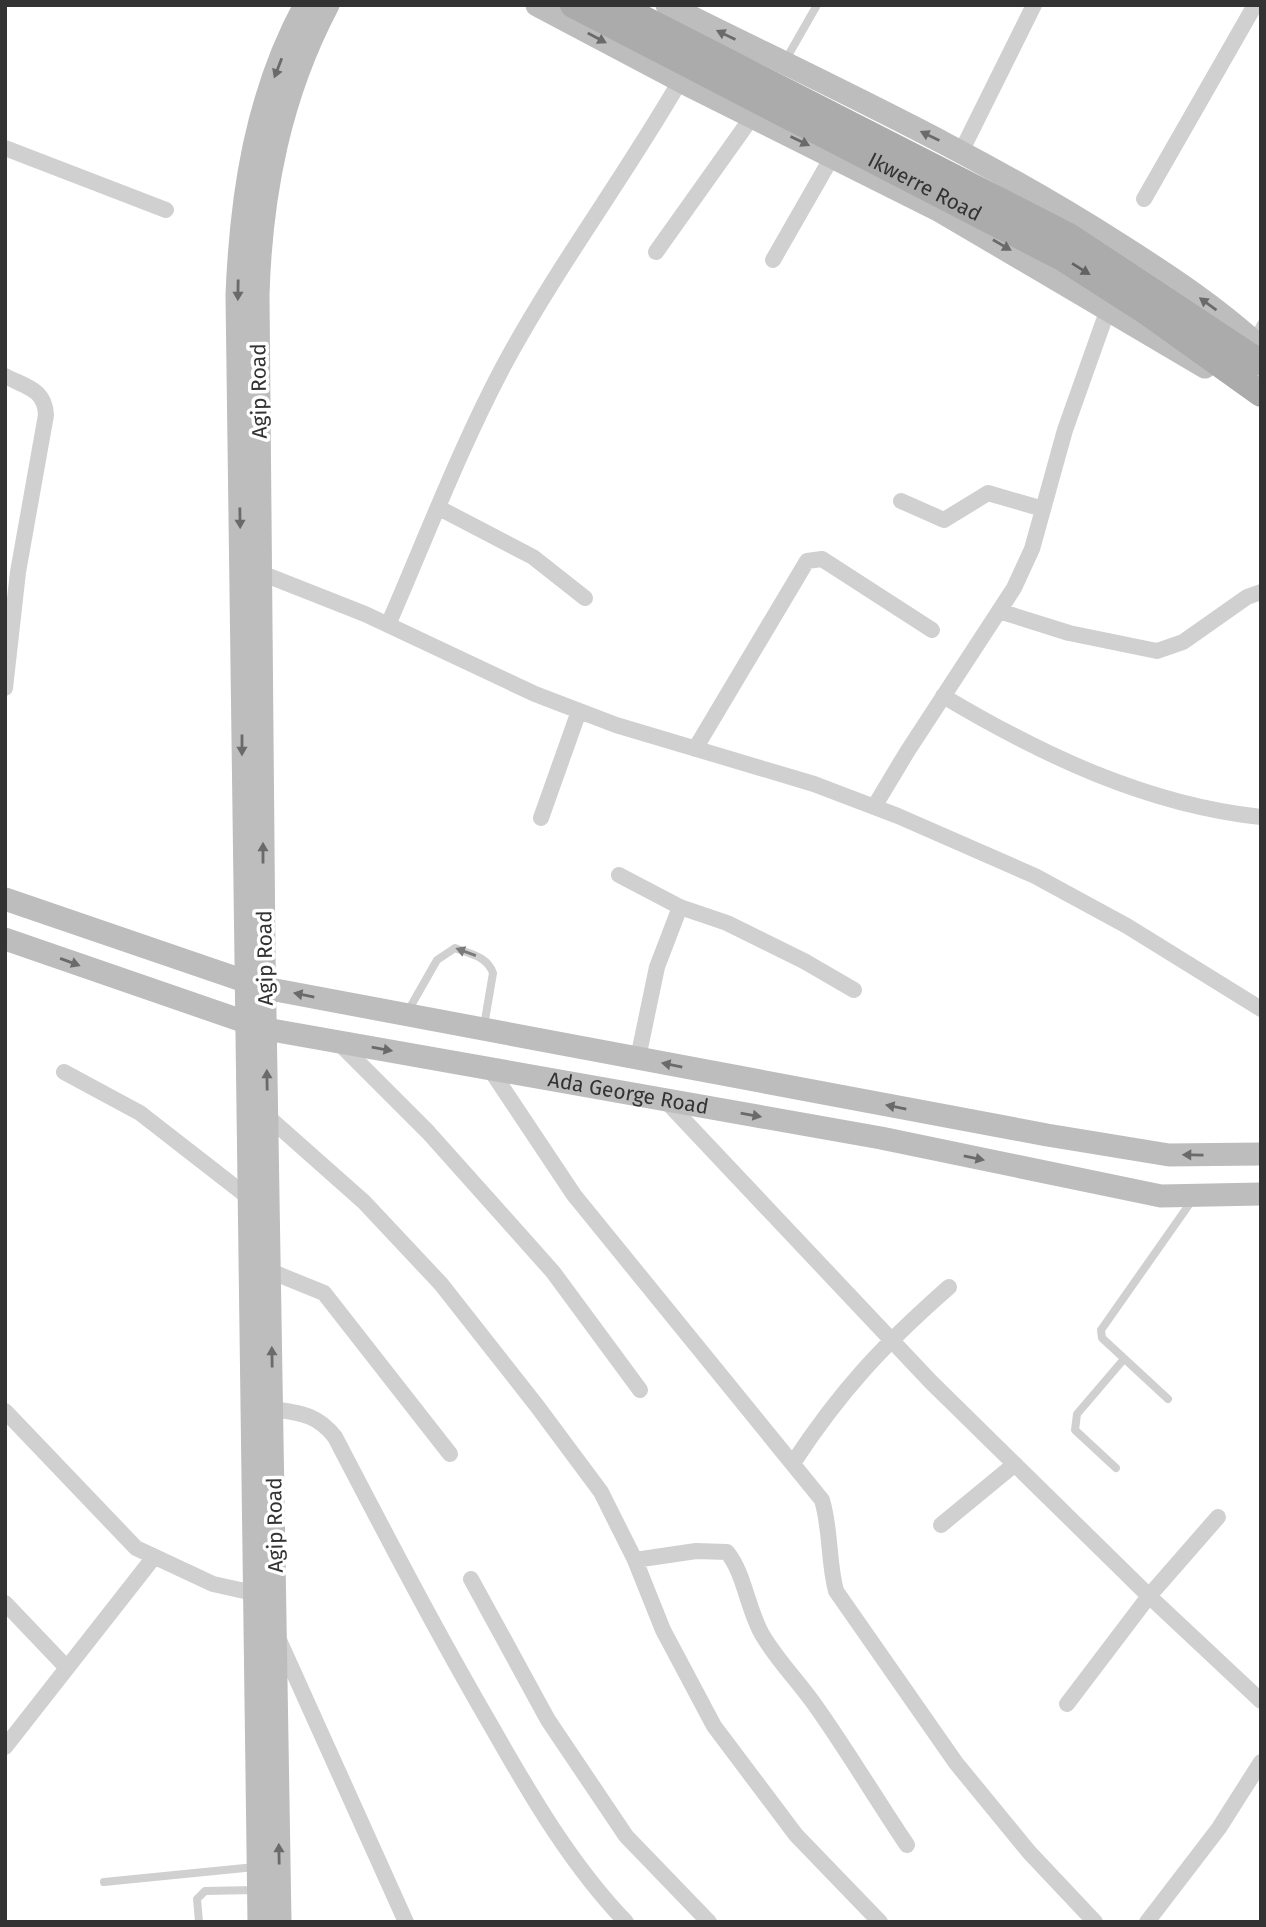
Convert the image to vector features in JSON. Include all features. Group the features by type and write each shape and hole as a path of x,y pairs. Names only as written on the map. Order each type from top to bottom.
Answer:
{"main road":[{"name":"Ikwerre Road","path":"573,5 1069,236 1258,359"},
{"name":"Ikwerre Road","path":"617,5 808,114"}],"street":[{"name":"Agip Road","path":"280,1922 276,1633 266,1596 248,1197 255,1027 239,246 244,194 254,140 274,77 305,5"},
{"name":"Agip Road","path":"254,984 261,573 258,295 264,197 275,145 293,84 328,5"},
{"path":"537,5 680,81 981,233 1219,375 1258,359 1206,302 1062,208 961,152 667,5"},
{"path":"961,152 1034,5"},
{"path":"1144,198 1255,5"},
{"path":"388,625 503,367 598,208 636,158 680,81"},
{"path":"656,252 751,117"},
{"path":"5,148 166,210"},
{"path":"773,260 832,157"},
{"path":"874,807 1014,588 1032,548 1065,430 1108,309"},
{"path":"5,376 39,391 45,404 12,569 5,688"},
{"path":"901,501 944,520 988,493 1044,509"},
{"path":"439,508 533,557 585,597"},
{"path":"695,750 807,561 822,559 932,630"},
{"path":"261,573 388,625 535,694 695,750 814,784 1035,876 1127,926 1261,1009"},
{"path":"999,611 1069,633 1157,650 1184,642 1220,619 1247,597 1261,592"},
{"path":"943,696 1008,735 1093,772 1182,803 1261,817"},
{"path":"541,818 579,711"},
{"path":"619,875 680,907 727,923 804,961 853,990"},
{"name":"Ada George Road","path":"5,899 254,984 1156,1153 1261,1154"},
{"path":"638,1058 657,967 680,907"},
{"name":"Ada George Road","path":"5,939 255,1027 881,1138 1161,1196 1261,1194"},
{"name":"Agip Road","path":"255,1027 267,1116 272,1409 258,1922"},
{"path":"338,1042 428,1132 544,1262 640,1390"},
{"path":"490,1069 574,1195 822,1500 828,1521 830,1567 836,1591 956,1763 1029,1852 1095,1922"},
{"path":"64,1072 140,1113 248,1197"},
{"path":"664,1099 890,1339 1149,1596 1261,1701"},
{"path":"267,1116 364,1202 441,1284 601,1492 635,1560 663,1630 713,1726 796,1835 880,1922"},
{"path":"270,1271 324,1293 450,1454"},
{"path":"793,1463 828,1410 890,1339 948,1287"},
{"path":"272,1409 308,1414 323,1421 335,1437 435,1629 524,1783 598,1893 626,1922"},
{"path":"5,1411 100,1514 136,1548 213,1584 266,1596"},
{"path":"941,1525 1015,1464"},
{"path":"1067,1704 1149,1596 1218,1517"},
{"path":"635,1560 705,1551 727,1552 737,1565 745,1598 762,1634 787,1672 814,1703 907,1845"},
{"path":"5,1747 153,1557"},
{"path":"471,1579 548,1720 626,1836 709,1922"},
{"path":"5,1603 67,1668"},
{"path":"276,1633 406,1922"},
{"path":"1147,1922 1219,1828 1261,1762"}],"lane":[{"path":"784,63 817,5"},
{"path":"406,1014 437,960 455,948 486,960 491,966 493,973 483,1029"},
{"path":"1168,1399 1102,1338 1101,1330 1194,1197"},
{"path":"1115,1468 1075,1430 1074,1422 1077,1414 1124,1359"},
{"path":"104,1882 258,1867"},
{"path":"199,1922 197,1899 205,1891 258,1890"}]}
